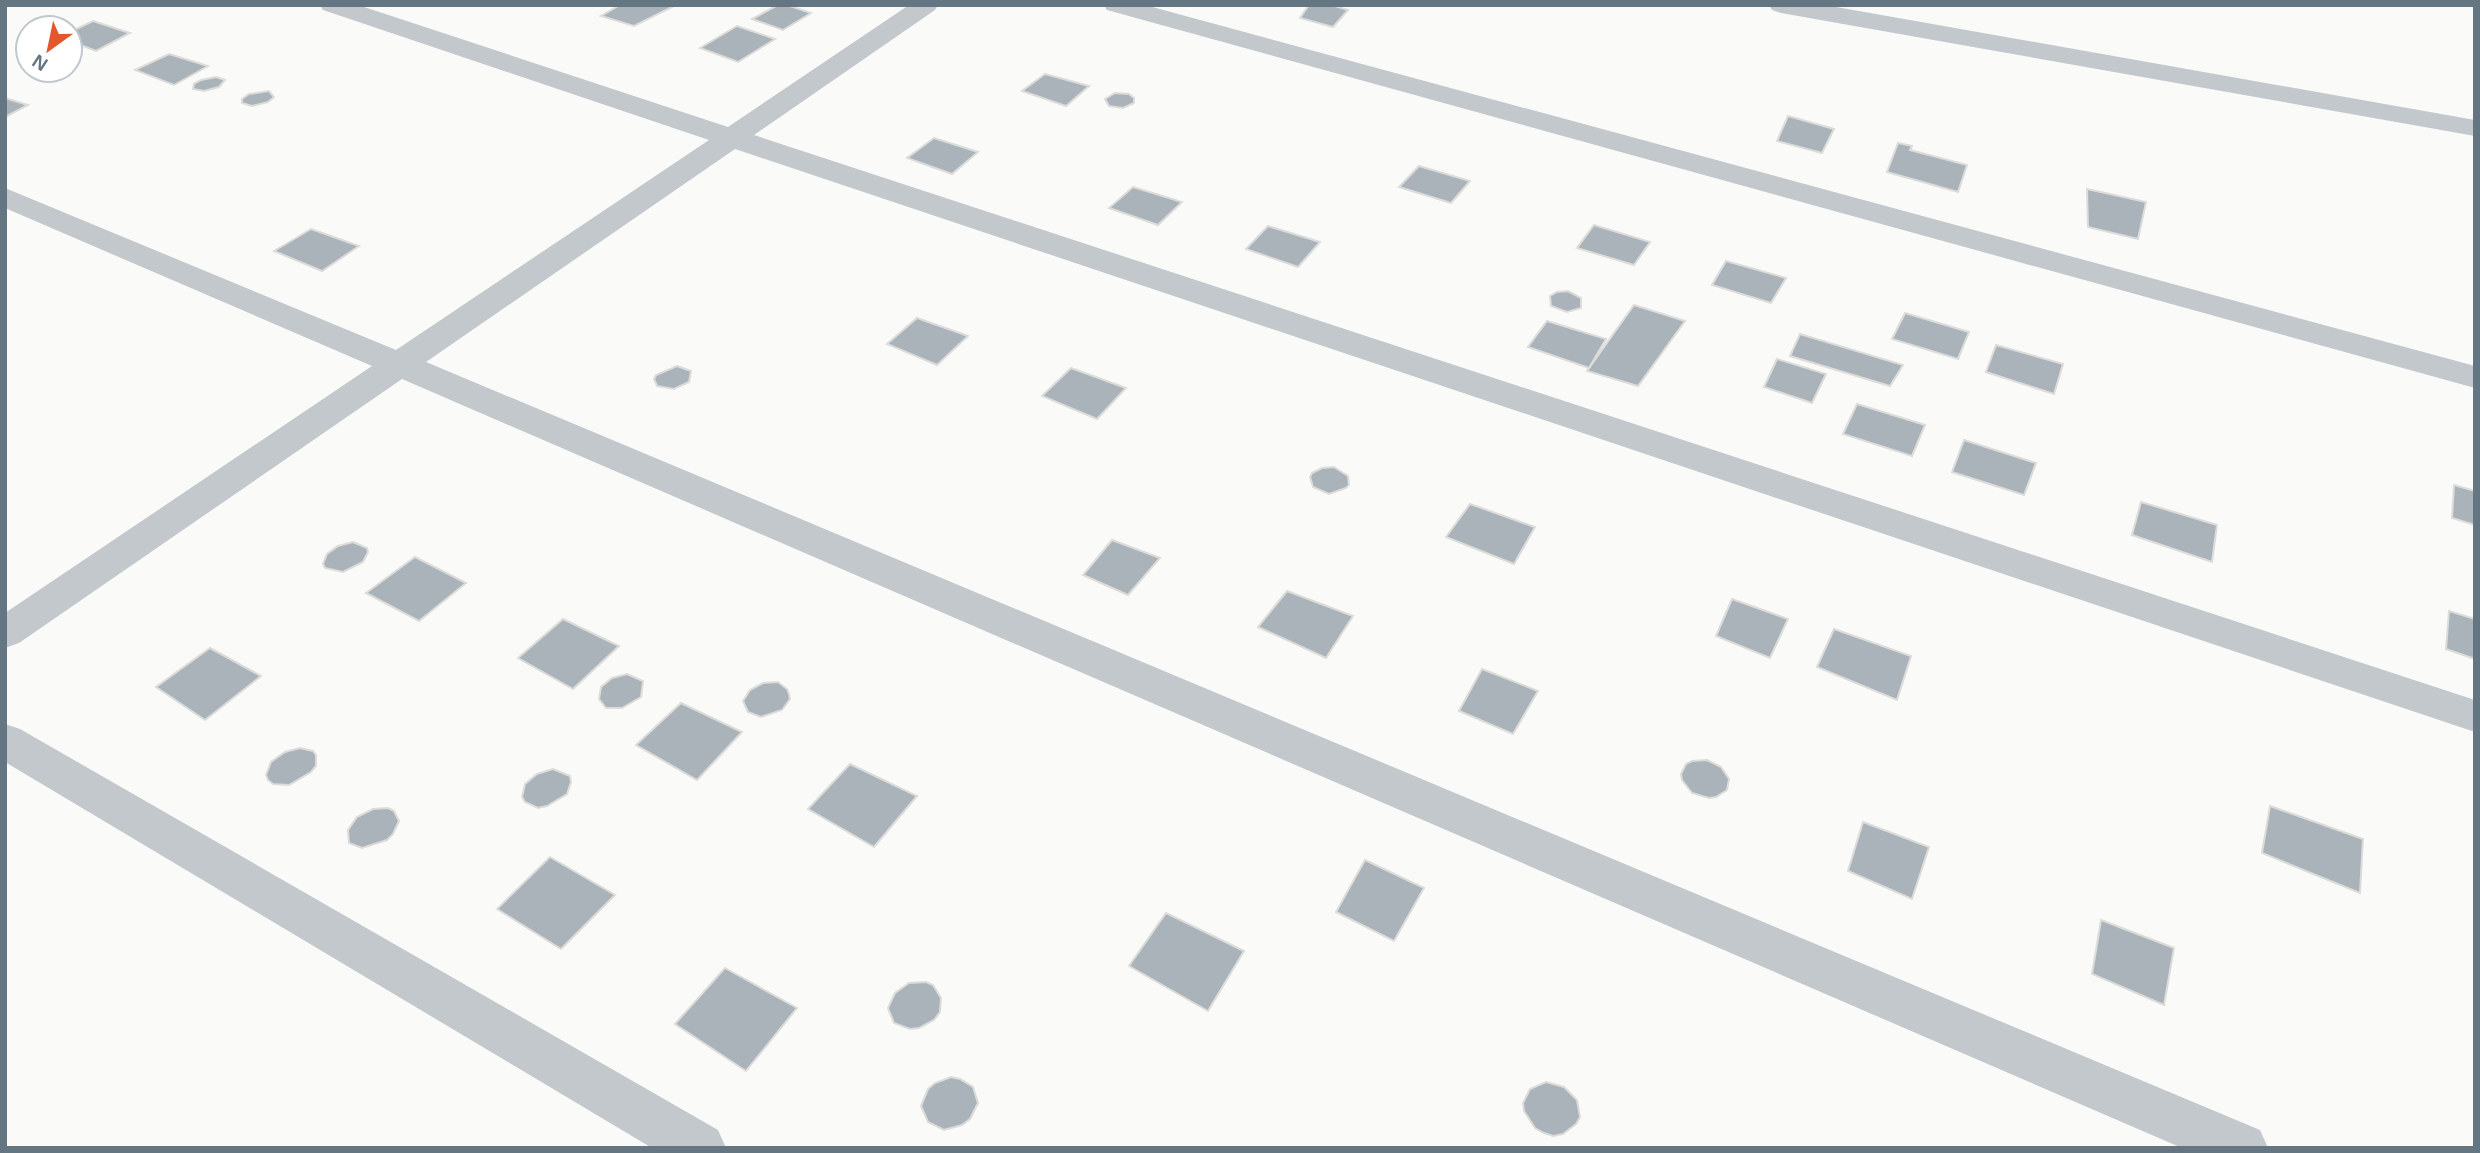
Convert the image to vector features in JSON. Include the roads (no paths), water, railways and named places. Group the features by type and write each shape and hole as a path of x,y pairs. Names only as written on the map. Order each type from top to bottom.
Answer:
{"street":[{"path":"332,5 732,140 2475,716"},
{"path":"5,633 401,366 926,5"},
{"path":"1116,5 2475,377"},
{"path":"1781,5 2475,128"},
{"path":"5,197 2242,1148"},
{"path":"5,741 700,1148"}]}
